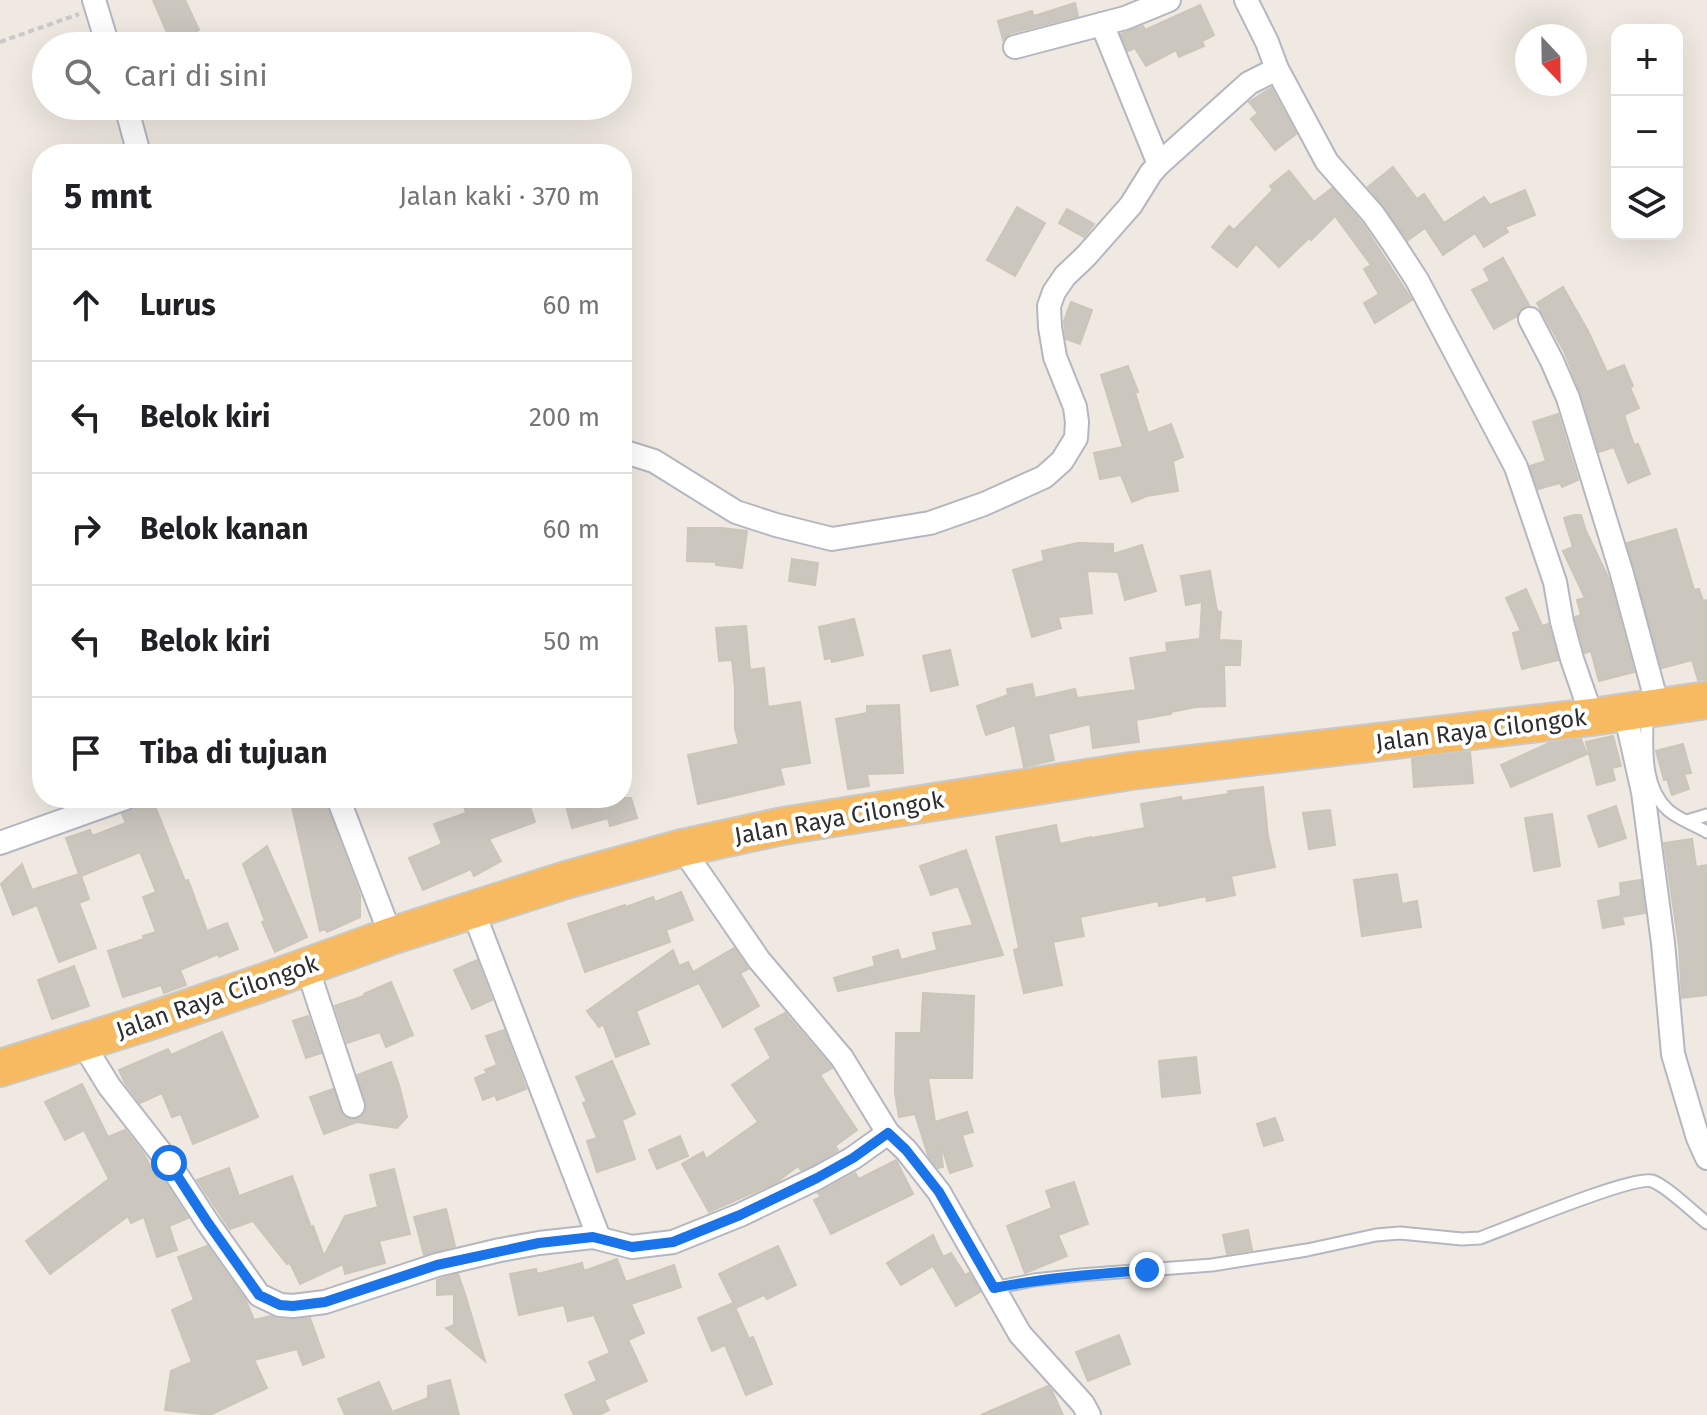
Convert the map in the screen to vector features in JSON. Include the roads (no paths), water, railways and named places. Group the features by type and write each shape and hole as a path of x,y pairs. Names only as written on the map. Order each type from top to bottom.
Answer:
{"highway":[{"name":"Jalan Raya Cilongok","path":"0,1068 566,880 682,848 783,826 1115,774 1707,700"}],"street":[{"path":"1015,47 1125,18 1169,0"},
{"path":"1246,0 1277,69 1327,162 1373,214 1417,280 1516,467 1555,582 1572,659 1631,711"},
{"path":"95,4 104,32"},
{"path":"1102,24 1159,164"},
{"path":"632,454 654,461 736,512 832,539 930,523 984,504 1044,477 1062,461 1076,438 1077,422 1075,407 1055,357 1049,306 1054,292 1131,205 1159,164 1249,83 1277,69"},
{"path":"130,120 136,144"},
{"path":"1530,319 1568,398 1622,574 1631,711 1663,943 1673,1054 1707,1158"},
{"path":"0,843 98,808"},
{"path":"342,808 391,936"},
{"path":"682,848 759,960 842,1058 888,1133 906,1150 939,1192 1020,1334 1083,1404 1089,1415"},
{"path":"473,911 599,1238"},
{"path":"307,967 353,1106"},
{"path":"82,1042 109,1086 169,1163 259,1295 280,1305 325,1302 437,1265 500,1250 575,1238 599,1238 632,1247 673,1242 740,1215 817,1178 888,1133"}],"lane":[{"path":"1631,711 1652,785 1660,800 1669,811 1707,832"},
{"path":"1687,821 1707,815"},
{"path":"994,1288 1080,1275 1212,1265 1376,1235 1400,1233 1480,1238 1587,1197 1642,1180 1653,1181 1707,1223"}]}
